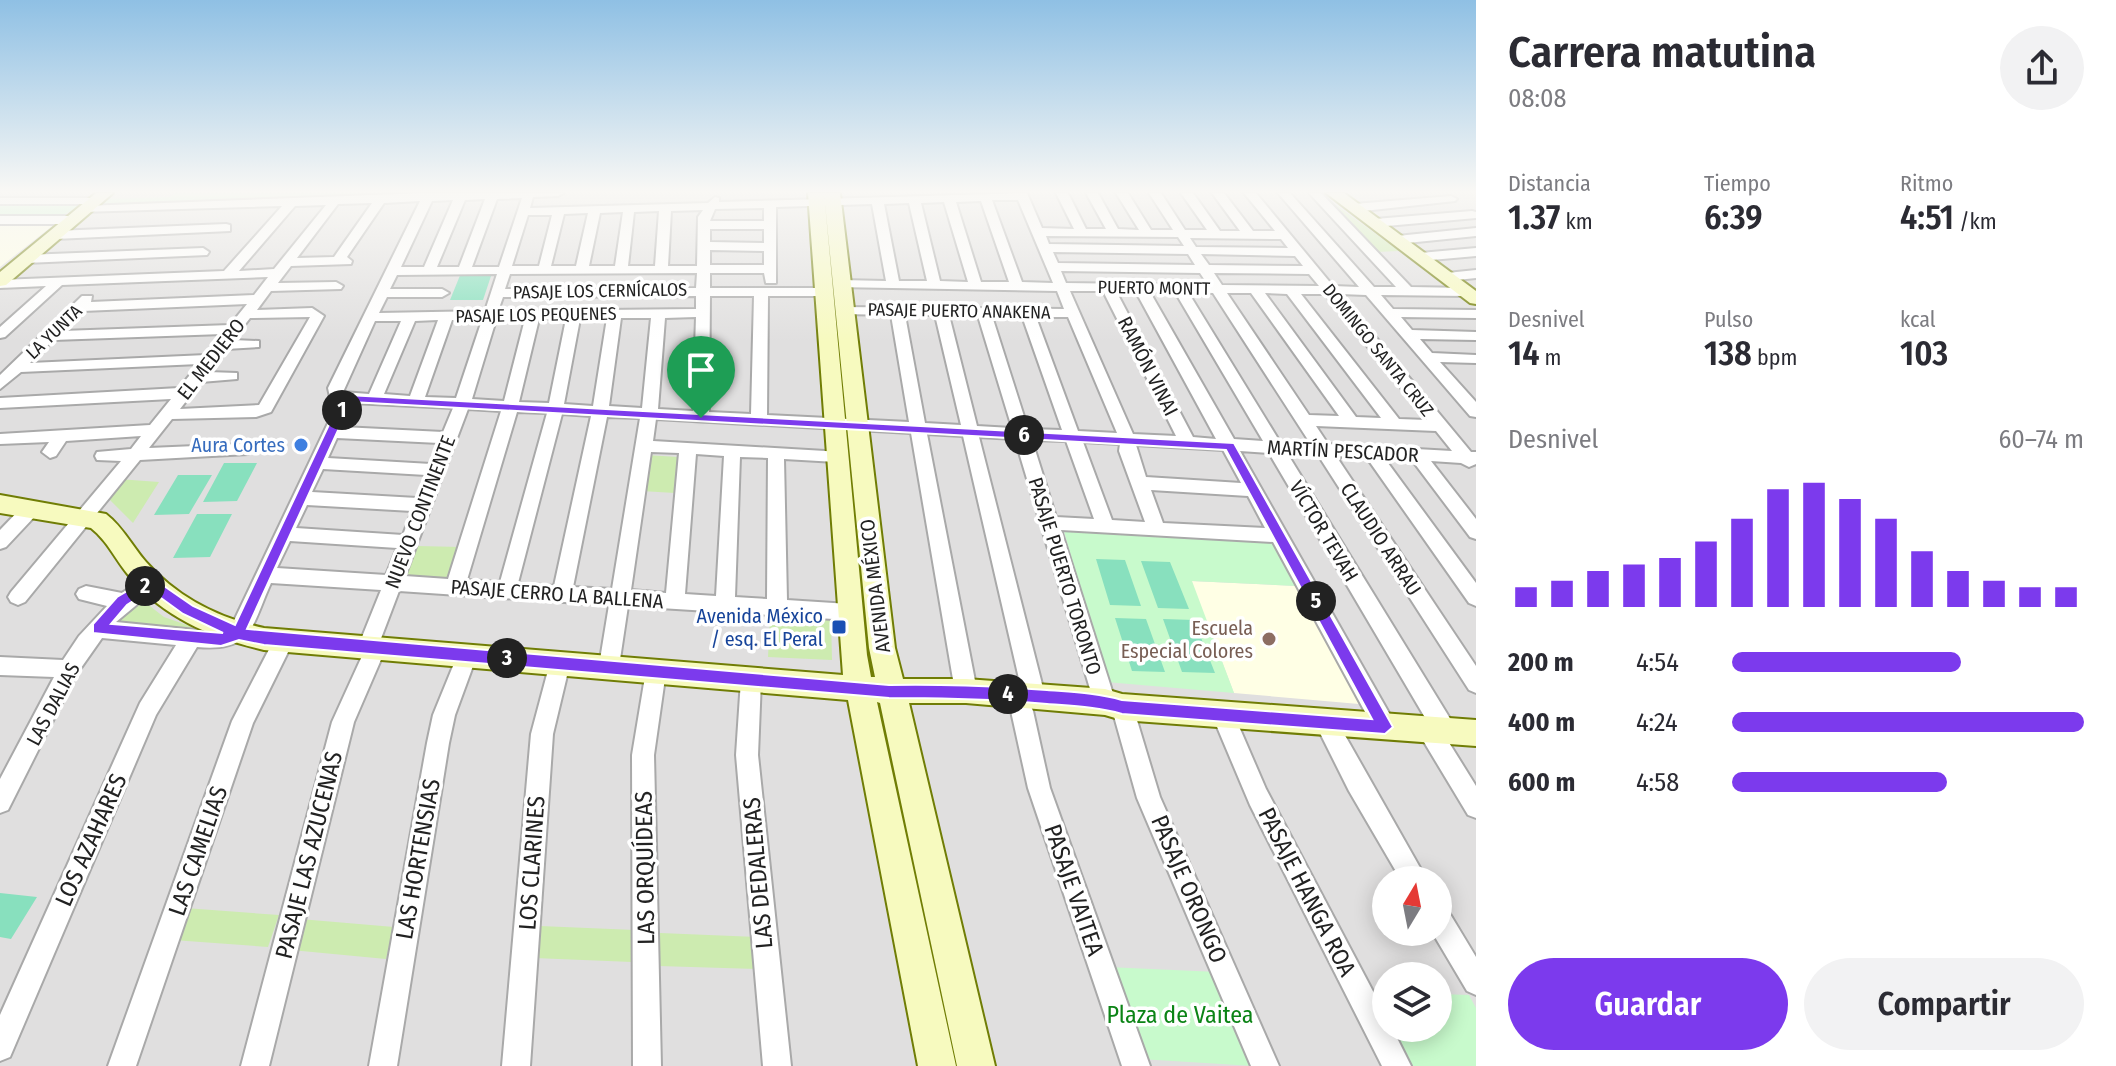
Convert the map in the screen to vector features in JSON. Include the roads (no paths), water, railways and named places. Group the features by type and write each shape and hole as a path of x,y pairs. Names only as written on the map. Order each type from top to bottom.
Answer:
{"main road":[{"path":"2,278 46,243"},
{"name":"AVENIDA MÉXICO","path":"828,243 832,288 834,425 849,612 888,691 976,1066"},
{"path":"1401,243 1473,296"},
{"name":"AVENIDA MÉXICO","path":"832,288 844,310 877,611 937,1066"},
{"path":"0,504 87,516 104,525 151,582 188,610 238,633 372,648 888,691 966,691 1107,715 1113,705 1476,733"},
{"path":"888,691 967,705 1028,703"}],"street":[{"path":"179,277 212,243"},
{"path":"228,275 256,243"},
{"name":"EL MEDIERO","path":"18,597 87,516 303,243"},
{"path":"2,278 58,282 228,275 342,261 352,243"},
{"path":"98,629 221,640 238,633 347,399 339,397 335,391 406,243"},
{"path":"429,271 441,243"},
{"path":"464,271 475,243"},
{"name":"NUEVO CONTINENTE","path":"372,648 393,583 462,405 512,243"},
{"path":"544,270 551,243"},
{"path":"582,270 588,243"},
{"path":"621,269 624,243"},
{"path":"661,269 663,243"},
{"path":"701,418 704,243"},
{"path":"759,421 771,243"},
{"path":"885,243 893,285"},
{"path":"924,243 934,285"},
{"path":"963,243 976,286"},
{"path":"1001,243 1017,286"},
{"path":"1043,243 1128,441 1127,451 1157,529"},
{"name":"CLAUDIO ARRAU","path":"1188,243 1324,451 1467,656 1476,684"},
{"name":"DOMINGO SANTA CRUZ","path":"1290,243 1473,462"},
{"path":"1328,243 1476,412"},
{"path":"1362,243 1407,291"},
{"path":"704,246 771,247"},
{"path":"1045,248 1298,252"},
{"path":"26,259 203,252"},
{"path":"1420,257 1476,252"},
{"path":"1053,267 1313,270"},
{"path":"392,271 771,269"},
{"path":"1447,277 1476,274"},
{"name":"LA YUNTA","path":"0,384 107,280"},
{"path":"0,334 58,282"},
{"name":"PUERTO MONTT","path":"832,288 934,285 1179,288 1407,291 1473,296"},
{"path":"79,307 336,286"},
{"path":"703,290 832,288"},
{"name":"RAMÓN VINAI","path":"1108,288 1188,444"},
{"path":"1141,288 1385,727"},
{"name":"VÍCTOR TEVAH","path":"1179,288 1438,731 1476,807"},
{"path":"1255,289 1351,422"},
{"name":"PASAJE LOS CERNÍCALOS","path":"497,293 703,290"},
{"path":"1291,290 1394,424"},
{"path":"382,293 442,293"},
{"name":"PASAJE PUERTO ANAKENA","path":"844,310 1073,313"},
{"path":"897,310 966,691"},
{"name":"PASAJE VAITEA","path":"941,311 971,432 1028,703 1039,788 1136,1066"},
{"name":"PASAJE PUERTO TORONTO","path":"984,312 1049,523 1113,705"},
{"path":"1027,312 1105,526"},
{"path":"167,414 263,410 317,317 316,313 246,314"},
{"name":"PASAJE LOS PEQUENES","path":"370,317 702,313"},
{"path":"1389,313 1476,314"},
{"path":"562,594 600,412 615,314"},
{"path":"609,666 648,415 658,314"},
{"path":"455,587 533,315"},
{"path":"507,590 555,410 574,315"},
{"path":"415,402 447,316"},
{"path":"374,400 410,317"},
{"path":"49,336 235,329"},
{"path":"1408,334 1476,336"},
{"path":"222,345 254,344"},
{"path":"1428,357 1473,361"},
{"path":"16,368 210,359"},
{"path":"196,377 232,376"},
{"path":"0,403 184,393"},
{"name":"MARTÍN PESCADOR","path":"347,399 1417,455 1473,462"},
{"path":"1304,420 1441,426"},
{"path":"0,439 154,430"},
{"path":"332,432 450,438"},
{"path":"50,452 61,436"},
{"path":"643,446 836,456"},
{"path":"675,601 688,449"},
{"path":"103,456 242,450"},
{"path":"725,604 732,451"},
{"path":"776,453 777,608"},
{"path":"1372,453 1476,598"},
{"path":"1417,455 1476,532"},
{"path":"317,463 437,470"},
{"path":"1139,483 1254,490"},
{"path":"301,498 423,505"},
{"path":"0,542 31,509"},
{"path":"1049,523 1280,536"},
{"path":"284,534 409,542"},
{"name":"PASAJE CERRO LA BALLENA","path":"265,575 849,612"},
{"name":"LAS DALIAS","path":"0,802 57,695 67,669 122,601 151,582"},
{"path":"86,594 122,601"},
{"name":"LOS AZAHARES","path":"0,1047 148,710 191,638"},
{"name":"LAS CAMELIAS","path":"122,1066 243,721 284,640"},
{"name":"PASAJE LAS AZUCENAS","path":"255,1066 343,722 372,648"},
{"name":"LAS HORTENSIAS","path":"383,1066 438,743 444,715 467,655"},
{"name":"LOS CLARINES","path":"516,1066 542,734 560,663"},
{"path":"0,666 67,669"},
{"name":"LAS ORQUÍDEAS","path":"647,1066 643,755 656,671"},
{"name":"LAS DEDALERAS","path":"751,680 747,755 777,1066"},
{"name":"PASAJE ORONGO","path":"1113,705 1149,798 1265,1066"},
{"name":"PASAJE HANGA ROA","path":"1223,715 1258,797 1397,1066"},
{"path":"1326,723 1357,783 1407,866"},
{"path":"1452,942 1476,982"}],"place":[{"name":"Aura Cortes","path":"301,445"},
{"name":"Avenida México / esq. El Peral","path":"839,627"},
{"name":"Escuela Especial Colores","path":"1269,639"}],"park label":[{"name":"Plaza de Vaitea","path":"1180,1015"}]}
